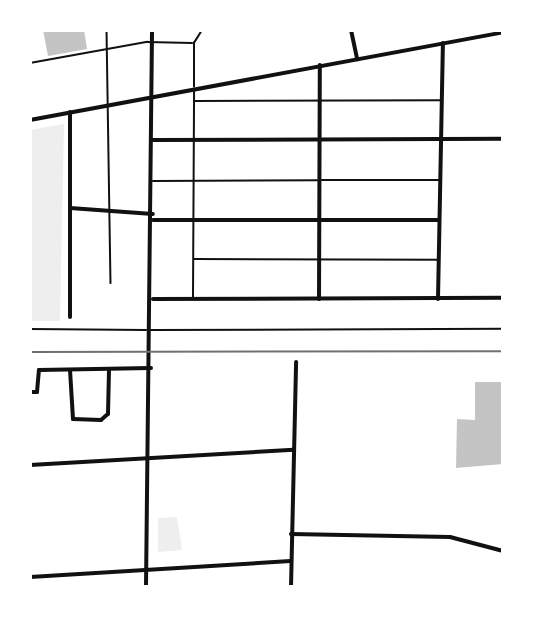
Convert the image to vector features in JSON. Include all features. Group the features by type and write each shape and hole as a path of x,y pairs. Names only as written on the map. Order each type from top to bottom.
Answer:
{"street":[{"path":"146,587 153,299 154,42 152,30"},
{"path":"351,30 357,59"},
{"path":"30,120 503,32"},
{"path":"438,299 443,43"},
{"path":"319,299 320,65"},
{"path":"70,112 70,317"},
{"path":"153,140 503,139"},
{"path":"70,208 153,214"},
{"path":"153,220 439,220"},
{"path":"153,299 503,298"},
{"path":"291,587 296,362"},
{"path":"30,392 37,392 39,370 151,368"},
{"path":"70,370 73,419 101,420 108,414 109,369"},
{"path":"30,465 294,450"},
{"path":"291,534 450,537 503,551"},
{"path":"30,577 291,561"}],"lane":[{"path":"107,30 111,48 111,283"},
{"path":"193,299 194,43 203,31 210,30"},
{"path":"30,63 154,42 194,43"},
{"path":"194,101 443,100"},
{"path":"153,181 441,180"},
{"path":"193,259 439,260"},
{"path":"30,329 503,329"}],"shaded area":[{"path":"64,124 60,321 30,321 30,130"},
{"path":"177,517 182,550 158,552 158,518"}],"building":[{"path":"43,30 84,30 87,49 48,56"},
{"path":"475,382 503,382 503,464 456,468 457,419 475,420"}],"railway":[{"path":"30,352 503,351"}]}
